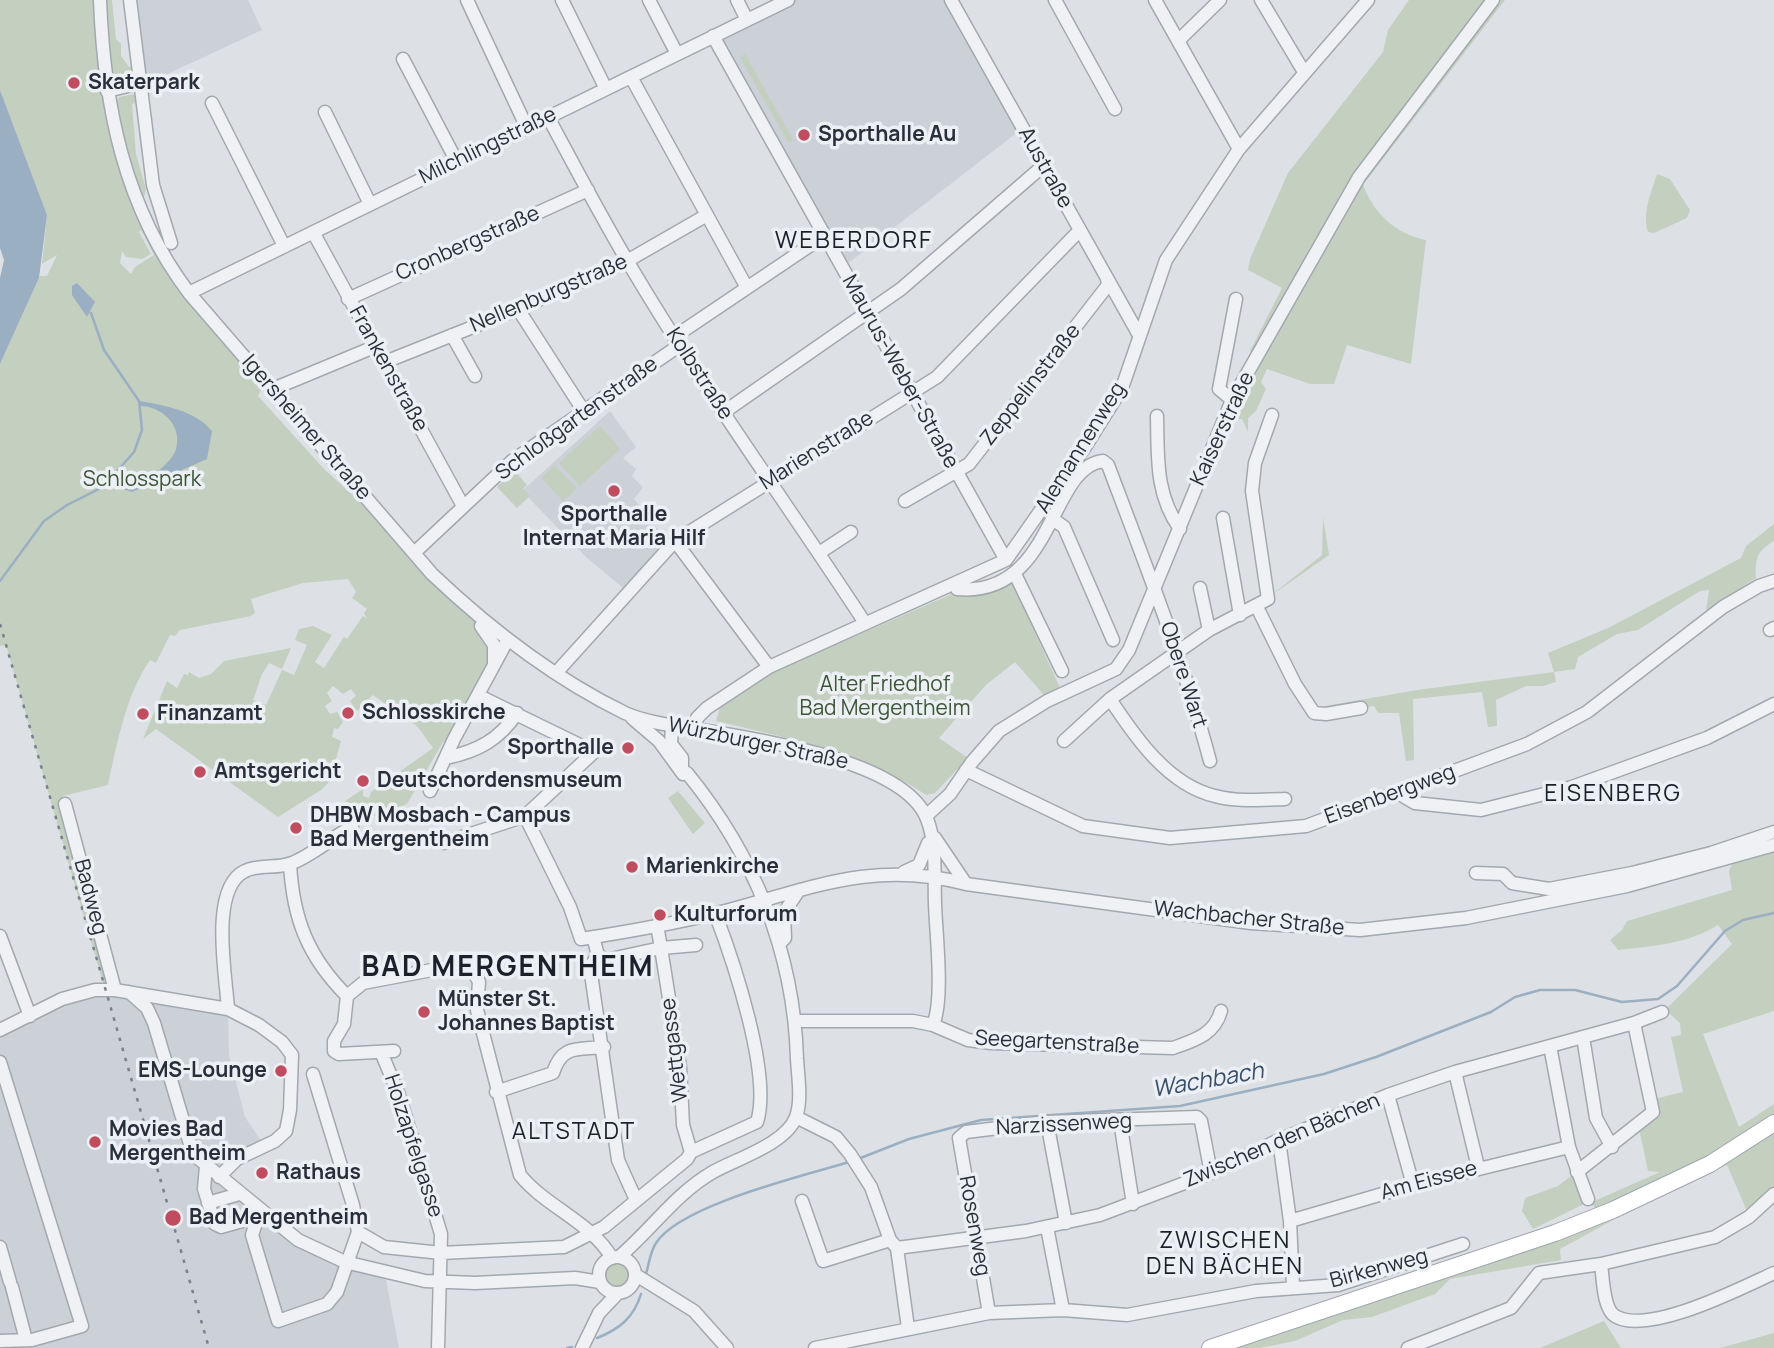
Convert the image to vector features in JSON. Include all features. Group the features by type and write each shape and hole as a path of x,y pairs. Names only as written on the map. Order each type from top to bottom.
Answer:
{"main road":[{"path":"1210,1348 1598,1216 1710,1164 1774,1123"}],"street":[{"name":"Igersheimer Straße","path":"100,0 110,114 133,194 158,247 189,293 432,574 507,641"},
{"path":"130,0 153,185 171,243"},
{"path":"467,0 527,128"},
{"path":"562,0 606,89"},
{"path":"649,0 677,54"},
{"path":"737,0 747,20"},
{"name":"Milchlingstraße","path":"189,293 788,0"},
{"name":"Austraße","path":"951,0 1139,335"},
{"path":"1055,0 1115,109"},
{"path":"1155,0 1239,149"},
{"path":"1178,41 1220,0"},
{"path":"1261,0 1304,72"},
{"name":"Kaiserstraße","path":"926,816 950,794 966,770 999,731 1047,701 1116,669 1129,650 1232,400 1359,177 1493,0"},
{"name":"Alemannenweg","path":"695,729 697,718 707,708 769,667 954,586 1006,560 1086,447 1122,388 1166,260 1239,149 1367,1"},
{"name":"Maurus-Weber-Straße","path":"713,36 1006,560"},
{"path":"403,59 457,162"},
{"path":"631,77 746,286"},
{"path":"107,91 140,83"},
{"path":"212,103 284,246"},
{"path":"325,113 370,204"},
{"name":"Kolbstraße","path":"548,117 627,261 677,341 768,482 865,623"},
{"path":"724,412 868,314 1043,166"},
{"name":"Cronbergstraße","path":"348,299 588,190"},
{"name":"Nellenburgstraße","path":"386,362 519,309 627,261 707,215"},
{"name":"Marienstraße","path":"556,673 675,541 937,377 1080,230"},
{"name":"Frankenstraße","path":"313,232 463,506"},
{"name":"Schloßgartenstraße","path":"414,553 512,461 677,341 746,286 824,236"},
{"name":"Zeppelinstraße","path":"905,501 969,464 1016,407 1108,285 1107,279"},
{"path":"1232,400 1219,389 1236,299"},
{"path":"519,309 583,410"},
{"path":"452,335 475,376"},
{"path":"273,390 374,347"},
{"path":"1064,741 1110,699 1209,630 1256,607 1269,597 1252,491 1255,463 1272,415"},
{"path":"1157,416 1158,479 1168,512 1180,529"},
{"name":"Obere Wart","path":"1054,520 1079,472 1095,462 1102,461 1108,466 1197,708 1210,761"},
{"path":"1223,518 1240,615"},
{"path":"954,586 959,590 1001,582 1015,573 1054,520 1064,527 1113,640"},
{"path":"819,553 851,532"},
{"path":"675,541 769,667"},
{"path":"1015,573 1062,671"},
{"path":"432,574 443,591 489,636 495,666"},
{"name":"Eisenbergweg","path":"966,770 1083,827 1170,838 1306,826 1527,744 1587,712 1723,607 1759,586 1774,581"},
{"path":"1200,588 1209,630"},
{"path":"1256,607 1295,684 1314,713 1326,714 1361,708"},
{"path":"430,791 454,739 507,641"},
{"name":"Würzburger Straße","path":"507,641 626,713 672,725 780,745 865,767 902,791 926,816 931,832 937,967 936,1017 933,1025"},
{"path":"495,666 524,653"},
{"path":"444,843 525,816 594,752 479,696"},
{"path":"1110,699 1132,733 1190,788 1215,797 1285,799"},
{"path":"1398,793 1415,803 1481,810 1572,787 1707,738 1774,704"},
{"path":"446,758 481,746 503,733 517,713"},
{"path":"575,1278 601,1268 616,1257 642,1235 654,1219 683,1192 712,1173 768,1145 796,1118 799,1095 796,1021 781,942 764,900 740,849 705,794 697,793 659,741 626,713"},
{"path":"672,725 671,744 682,758 682,772"},
{"name":"Badweg","path":"65,804 122,991"},
{"path":"525,816 570,907 581,939 593,937 598,955 606,960 662,948 696,945"},
{"path":"228,1009 222,919 223,902 229,887 244,871 290,864 352,827"},
{"path":"931,832 966,884"},
{"path":"904,872 919,865 931,832"},
{"path":"1476,873 1503,874 1512,883 1549,889 1632,873 1711,853 1774,832"},
{"name":"Wachbacher Straße","path":"593,937 715,913 854,876 904,872 933,875 966,884 1251,923 1360,930 1466,918 1627,887 1774,845"},
{"path":"933,875 942,851"},
{"path":"290,864 296,906 312,956 347,996 363,982 469,963 479,982 476,1003 496,1093 520,1175 530,1188 591,1234 654,1287 694,1311 727,1348"},
{"path":"781,942 785,937 784,913 799,890"},
{"path":"358,1232 384,1247 441,1253 564,1247 591,1234 687,1160 691,1152 757,1122 757,1056 725,939 715,913"},
{"name":"Wettgasse","path":"657,925 680,1067 683,1125 691,1152"},
{"path":"0,936 3,956 30,1016"},
{"path":"598,955 590,967 604,1047 618,1160 636,1200"},
{"path":"0,1030 75,995 95,990 122,991 239,1012 282,1042 292,1055 294,1065 286,1131 275,1142 237,1159 219,1177"},
{"path":"122,991 147,1008 155,1023 193,1154 258,1214 298,1240 345,1262 438,1282 575,1278 613,1288 654,1287"},
{"name":"Holzapfelgasse","path":"347,996 344,1024 334,1041 334,1051 339,1054 387,1052 429,1186 441,1234 438,1348"},
{"name":"Seegartenstraße","path":"796,1021 913,1021 933,1025 958,1037 991,1043 1173,1048 1202,1038 1217,1024 1221,1011"},
{"name":"Zwischen den Bächen","path":"802,1201 823,1261 893,1244 976,1238 1066,1223 1133,1204 1211,1173 1279,1140 1388,1095 1455,1072 1634,1023 1662,1012"},
{"path":"1577,1172 1653,1112 1634,1023"},
{"path":"1583,1037 1596,1118 1612,1147"},
{"path":"1550,1046 1569,1147 1588,1199"},
{"path":"496,1093 553,1073 558,1058 568,1050 604,1047"},
{"path":"0,1062 82,1326 26,1340 0,1341"},
{"path":"1455,1072 1478,1167"},
{"path":"258,1214 252,1235 278,1321 327,1304 337,1292 345,1262 358,1232 353,1205 313,1074"},
{"path":"1388,1095 1413,1185"},
{"name":"Narzissenweg","path":"959,1138 966,1132 1047,1122 1197,1117 1201,1121 1211,1173"},
{"path":"796,1118 836,1137 871,1188 893,1244 908,1328"},
{"path":"1120,1121 1133,1204"},
{"path":"1047,1122 1066,1223"},
{"name":"Rosenweg","path":"959,1138 989,1313"},
{"path":"1279,1140 1290,1221 1293,1286"},
{"name":"Am Eissee","path":"1290,1221 1478,1167 1569,1147"},
{"path":"206,1166 203,1177 208,1203 218,1227 258,1214"},
{"path":"208,1203 239,1194"},
{"path":"1408,1348 1511,1308 1539,1273 1601,1264 1715,1237 1749,1217 1774,1194"},
{"path":"1047,1227 1063,1310"},
{"path":"582,1348 613,1288 634,1270 642,1235"},
{"name":"Birkenweg","path":"815,1348 989,1313 1063,1310 1127,1315 1293,1286 1338,1285 1463,1244"},
{"path":"0,1247 26,1340"},
{"path":"1601,1264 1609,1309 1615,1316 1632,1319 1670,1316 1774,1273"},
{"path":"601,1268 613,1288"}],"shaded area":[{"path":"136,0 248,0 262,30 146,84"},
{"path":"788,0 951,0 1023,128 842,268 713,36"},
{"path":"610,411 636,447 623,458 636,469 632,476 643,487 634,499 671,546 629,593 586,557 522,491"},
{"path":"116,994 228,1012 229,1056 245,1117 265,1147 220,1177 298,1240 386,1280 399,1348 0,1348 0,1028 64,1003"}],"green space":[{"name":"Schlosspark","path":"0,0 112,0 116,39 121,44 121,56 129,67 138,66 140,83 107,91 157,247 266,381 258,396 324,469 413,550 489,636 489,667 449,745 443,742 407,804 375,816 356,816 345,807 348,803 345,801 363,789 363,796 369,798 371,792 433,748 418,727 373,695 357,711 350,701 356,696 351,689 343,694 333,686 327,693 332,701 325,706 330,714 337,712 343,722 338,729 334,728 332,737 341,741 336,759 341,771 321,790 278,817 156,729 143,739 167,681 177,688 184,674 188,675 189,672 199,678 211,674 224,661 291,648 282,669 269,663 262,674 253,700 266,705 282,670 294,675 307,645 295,640 299,629 313,626 332,635 315,662 324,668 344,637 347,639 363,616 367,618 364,613 367,609 352,598 356,592 348,579 303,583 251,599 255,613 251,616 180,630 175,636 170,635 156,663 150,660 135,688 123,720 108,785 63,796 115,990 105,990 6,645 0,646 0,364 40,276 47,276 57,255 42,264 47,215 0,90","holes":["141,230 154,255 135,267 131,274 120,263 122,251 126,257 142,259 151,254 139,232"]},
{"path":"1409,0 1505,0 1363,185 1373,205 1387,221 1405,233 1426,240 1411,364 1347,345 1334,384 1310,384 1267,369 1261,382 1266,389 1256,411 1248,418 1248,432 1242,419 1225,417 1256,359 1250,351 1282,288 1248,270 1250,259 1288,173 1383,52 1388,30"},
{"path":"745,54 793,140 788,142 740,57"},
{"path":"134,94 138,103 132,104 136,154 146,189 143,201 115,105 119,97"},
{"path":"1657,174 1670,179 1690,210 1687,218 1654,233 1648,232 1646,218"},
{"path":"600,426 620,449 580,486 559,463"},
{"path":"554,466 577,488 563,501 541,478"},
{"path":"514,470 527,485 523,489 530,496 517,508 497,487"},
{"path":"1323,517 1329,555 1269,597 1322,555"},
{"path":"1774,524 1774,541 1758,556 1756,578 1706,611 1709,590 1700,591 1638,630 1617,634 1578,657 1575,669 1554,672 1548,653 1608,628 1741,558 1746,546"},
{"name":"Alter Friedhof Bad Mergentheim","path":"1013,584 1060,688 1044,695 1015,662 986,685 939,738 968,758 935,793 926,795 902,780 852,757 716,721 721,704 782,665 954,593"},
{"path":"1554,672 1556,682 1543,686 1526,686 1496,700 1497,726 1488,727 1482,692 1413,699 1414,760 1406,761 1399,713 1378,713 1374,706 1326,714 1325,706 1417,690"},
{"path":"678,791 705,823 693,834 668,798"},
{"path":"1774,845 1774,1011 1703,1034 1739,1127 1774,1104 1774,1123 1598,1216 1592,1202 1660,1172 1648,1171 1639,1128 1650,1100 1683,1092 1671,1037 1681,1035 1680,1023 1665,1010 1732,944 1718,925 1695,936 1657,945 1618,950 1610,940 1622,930 1627,921 1732,890 1729,871 1735,857"},
{"path":"1774,1131 1774,1186 1747,1211 1727,1165 1637,1207 1560,1249 1561,1260 1450,1279 1435,1294 1372,1317 1343,1320 1295,1341 1260,1348 1233,1348 1558,1239"},
{"path":"1575,1173 1588,1199 1584,1204 1533,1229 1522,1211 1525,1198 1558,1186"},
{"path":"617,1263 628,1270 629,1275 622,1286 617,1287 606,1280 605,1275 612,1264"},
{"path":"1604,1321 1621,1348 1540,1348"},
{"path":"1774,1333 1774,1348 1720,1348"}],"water":[{"path":"0,90 47,215 39,278 0,364 0,278 4,260 0,248"},
{"path":"77,283 95,302 87,317 72,295 72,286"},
{"path":"139,401 179,410 205,424 212,431 207,459 132,492 117,487 103,487 108,482 136,483 150,477 164,466 176,449 176,432 168,418 155,409 140,406"}],"waterway":[{"path":"0,581 44,521 67,505 103,487 134,452 142,430 139,401 104,350 91,313"},
{"name":"Wachbach","path":"858,1159 909,1139 981,1120 1180,1106 1324,1074 1376,1057 1491,1012 1515,997 1540,990 1575,990 1622,1002 1658,999 1677,986 1725,931 1743,920 1774,913"},
{"name":"Wachbach","path":"646,1274 656,1243 669,1229 690,1216 744,1194 849,1162"},
{"name":"Wachbach","path":"597,1338 613,1331 625,1321 641,1294"},
{"name":"Wachbach","path":"567,1348 572,1347"}],"railway":[{"path":"0,624 209,1348"}],"place":[{"name":"Skaterpark","path":"74,83"},
{"name":"Sporthalle Au","path":"804,135"},
{"name":"Sporthalle Internat Maria Hilf","path":"614,491"},
{"name":"Schlosskirche","path":"348,713"},
{"name":"Finanzamt","path":"143,714"},
{"name":"Sporthalle","path":"628,748"},
{"name":"Amtsgericht","path":"200,772"},
{"name":"Deutschordensmuseum","path":"363,781"},
{"name":"DHBW Mosbach - Campus Bad Mergentheim","path":"296,828"},
{"name":"Marienkirche","path":"632,867"},
{"name":"Kulturforum","path":"660,915"},
{"name":"Münster St. Johannes Baptist","path":"424,1012"},
{"name":"EMS-Lounge","path":"281,1071"},
{"name":"Movies Bad Mergentheim","path":"95,1142"},
{"name":"Rathaus","path":"262,1173"},
{"name":"Bad Mergentheim","path":"173,1218"}],"district":[{"name":"WEBERDORF","path":"854,241"},
{"name":"EISENBERG","path":"1613,795"},
{"name":"BAD MERGENTHEIM","path":"508,968"},
{"name":"ALTSTADT","path":"574,1133"},
{"name":"ZWISCHEN DEN BÄCHEN","path":"1225,1255"}]}
